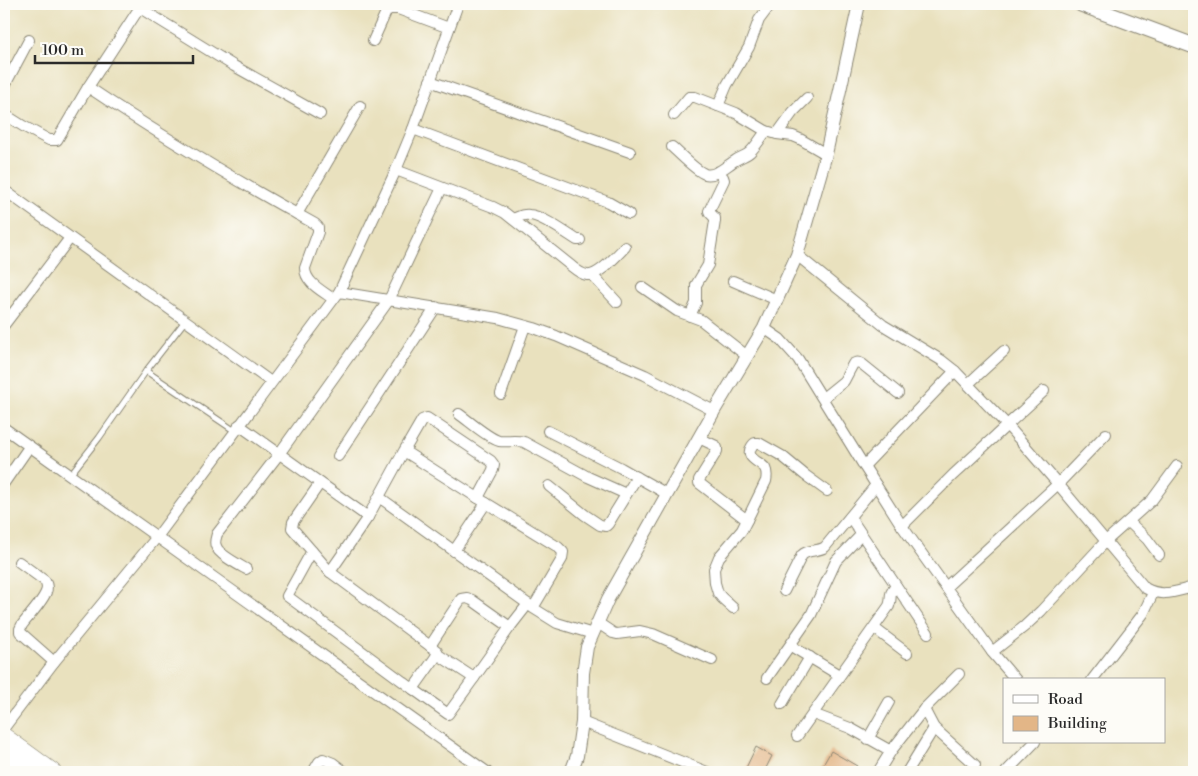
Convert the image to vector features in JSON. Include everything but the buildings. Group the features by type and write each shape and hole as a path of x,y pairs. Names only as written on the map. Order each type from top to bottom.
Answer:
{"highway":[{"path":"4,737 52,772"},
{"path":"4,754 28,772"}],"main road":[{"path":"1080,4 1194,46"}],"street":[{"path":"4,728 54,662 157,537 336,296 396,170 413,129 458,4"},
{"path":"718,106 727,85 749,47 759,20 770,4"},
{"path":"572,772 577,756 582,722 583,673 587,647 595,628 608,599 667,494 764,328 797,255 826,154 859,4"},
{"path":"4,114 49,140 57,140 88,87 141,6 234,66 320,114"},
{"path":"373,41 389,9 398,9 449,28"},
{"path":"4,87 30,40"},
{"path":"430,81 630,152"},
{"path":"88,87 134,118 318,227 318,232 305,268 305,274 309,280 336,296 389,300 436,307 498,318 525,326 556,336 645,375 714,411"},
{"path":"674,116 689,97 695,97 747,119 766,131 792,136 826,154"},
{"path":"777,134 792,112 807,98"},
{"path":"297,214 360,106"},
{"path":"413,129 608,202 629,214"},
{"path":"672,147 700,172 711,174 718,172 751,152 766,131"},
{"path":"396,170 505,213 586,276 596,274 625,247"},
{"path":"690,316 696,303 697,281 706,269 710,258 715,218 709,211 724,180 718,172"},
{"path":"246,569 218,550 215,545 217,534 279,454 389,300 442,188"},
{"path":"4,190 271,382"},
{"path":"513,219 530,214 538,216 580,240"},
{"path":"4,325 70,238"},
{"path":"797,255 883,325 941,360 955,371 1007,425 1145,588 1153,593 1162,594 1194,587"},
{"path":"592,276 617,302"},
{"path":"733,281 777,300"},
{"path":"642,287 677,311 701,320 747,356"},
{"path":"338,456 436,307"},
{"path":"501,394 525,326"},
{"path":"764,328 780,339 798,359 902,526 992,652 1014,678"},
{"path":"968,384 1004,351"},
{"path":"822,398 844,381 855,362 862,364 898,393"},
{"path":"864,466 955,371"},
{"path":"902,526 953,475 1044,391"},
{"path":"459,414 492,438 524,442 588,477 626,494"},
{"path":"330,572 368,517 422,420 427,418 491,461 494,465 482,501 454,551"},
{"path":"4,428 487,772"},
{"path":"237,428 279,454 368,517"},
{"path":"548,431 667,494"},
{"path":"946,588 1058,484 1106,434"},
{"path":"699,438 718,448 699,483 747,520"},
{"path":"734,608 718,592 714,569 719,557 736,538 747,520 766,480 765,468 752,458 750,454 754,444 759,443 782,456 827,492"},
{"path":"4,483 29,447"},
{"path":"312,551 286,596 448,714 510,627 531,606 562,559 563,552 558,547 404,451"},
{"path":"992,652 1041,611 1106,541 1152,500 1177,466"},
{"path":"550,486 585,515 603,526 608,524 637,477"},
{"path":"320,483 292,525 294,532 330,572 430,646 437,654 474,678"},
{"path":"784,591 802,555 805,552 818,551 825,547 876,485"},
{"path":"379,497 531,606 558,623 595,628 617,634 640,631 653,634 712,660"},
{"path":"850,517 928,633"},
{"path":"1129,522 1147,539 1159,555"},
{"path":"767,678 811,615 836,561 861,535"},
{"path":"19,562 47,584 45,594 20,629 20,632 54,662"},
{"path":"797,736 889,606 890,592 896,586"},
{"path":"1094,678 1143,614 1153,593"},
{"path":"430,646 461,599 467,598 472,600 510,627"},
{"path":"874,628 908,653"},
{"path":"790,646 840,675"},
{"path":"413,689 437,654"},
{"path":"782,704 810,657"},
{"path":"878,772 891,751 924,709 959,674"},
{"path":"868,739 890,702"},
{"path":"924,709 934,728 975,765"},
{"path":"813,714 850,728 891,751"},
{"path":"582,722 708,772"},
{"path":"907,772 934,728"},
{"path":"1006,772 1033,744"},
{"path":"312,772 319,762 323,760 333,763 345,772"}],"lane":[{"path":"70,476 185,320"},
{"path":"146,371 237,428"}]}
